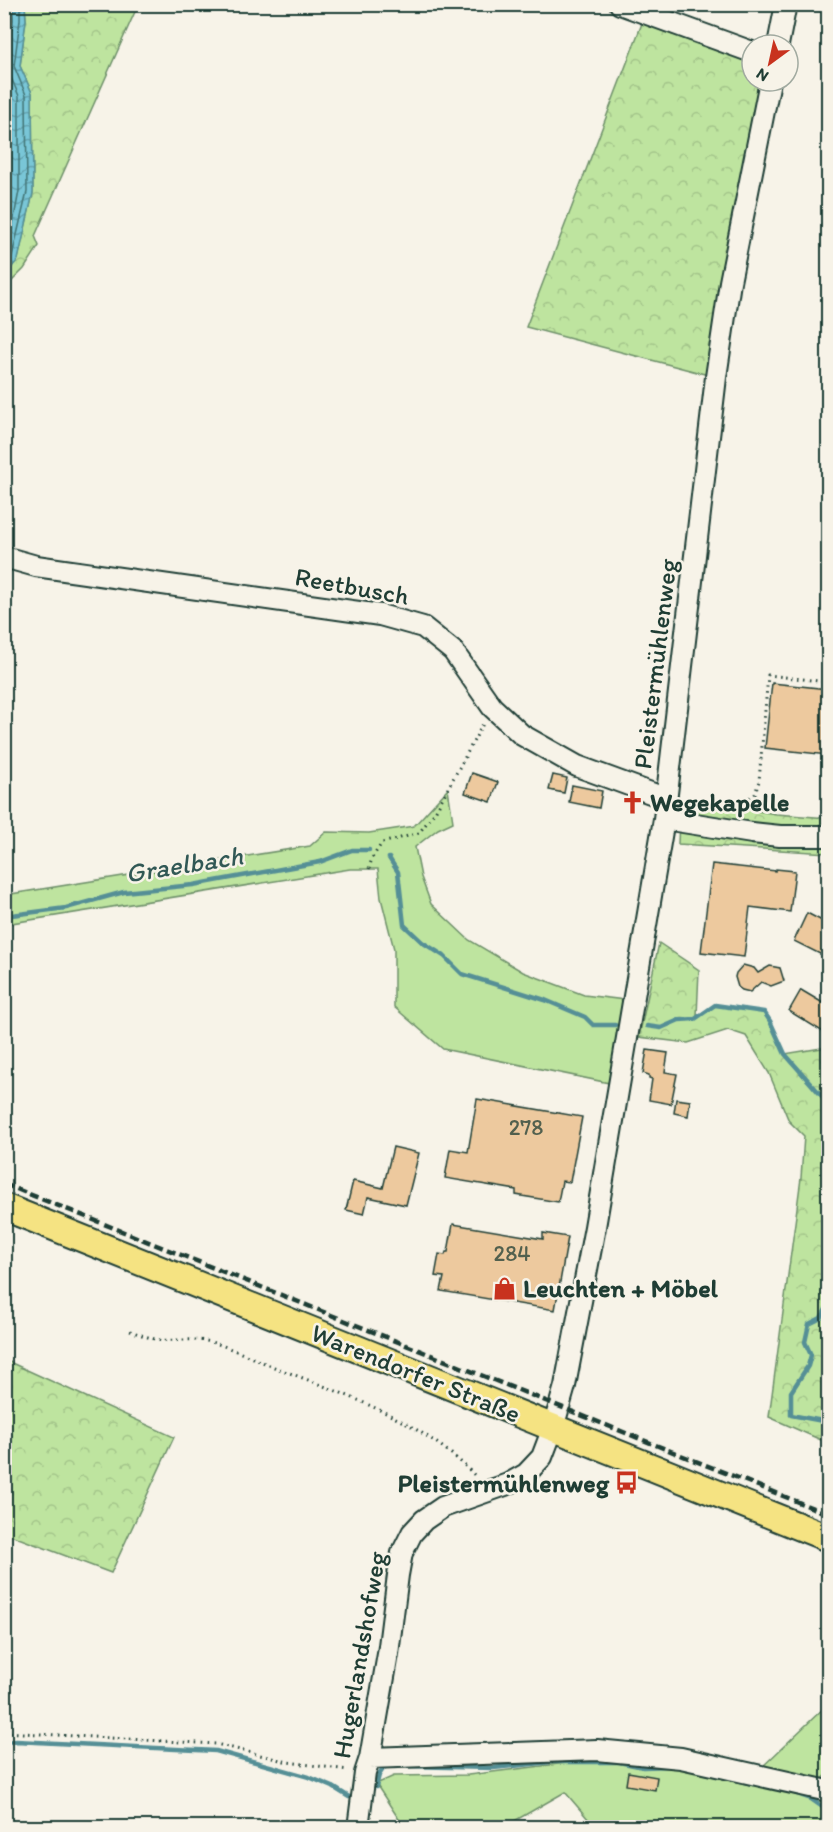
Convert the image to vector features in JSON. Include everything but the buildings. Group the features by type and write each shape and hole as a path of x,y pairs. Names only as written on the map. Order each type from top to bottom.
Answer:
{"main road":[{"name":"Warendorfer Straße","path":"4,1207 828,1538"}],"street":[{"path":"620,4 740,48"},
{"path":"780,33 786,4"},
{"name":"Pleistermühlenweg","path":"553,1428 565,1386 591,1251 670,813 719,356 730,282 768,93"},
{"name":"Reetbusch","path":"4,558 36,566 380,615 423,627 453,651 492,707 522,735 577,766 670,813 752,833 780,836 828,836"},
{"name":"Hugerlandshofweg","path":"358,1827 388,1654 402,1553 412,1533 424,1520 443,1507 508,1484 526,1474 542,1457 553,1428"},
{"path":"367,1765 597,1750 681,1758 828,1791"}],"path":[{"path":"670,813 695,804 741,804 755,794 759,781 768,675 828,682"},
{"path":"369,869 372,858 382,843 418,833 435,812 492,707"},
{"path":"130,1331 159,1340 184,1338 211,1342 361,1403 425,1436 468,1469 485,1492"},
{"path":"4,1732 216,1744 288,1762 367,1765"}],"green space":[{"path":"25,5 138,5 35,236 39,246 24,269 5,288 5,275 18,259 33,193 32,93 20,66 26,20"},
{"path":"646,13 740,48 740,93 768,93 716,377 526,327"},
{"path":"448,789 453,822 438,829 415,847 421,877 431,904 469,940 523,972 584,995 633,1001 619,1085 443,1049 394,1007 394,949 381,898 378,869 350,869 5,924 5,895 310,846 326,832 369,833 414,826"},
{"path":"687,802 776,814 828,818 828,853 678,844 679,821"},
{"path":"659,943 699,970 697,1016 715,1005 764,1012 785,1054 828,1047 828,1443 769,1417 801,1178 804,1136 789,1121 769,1073 746,1036 728,1030 688,1043 639,1037"},
{"path":"5,1360 174,1437 111,1573 5,1533"},
{"path":"828,1704 828,1774 818,1783 761,1768"},
{"path":"591,1760 671,1765 820,1798 828,1804 828,1827 595,1827 565,1792 504,1827 404,1827 376,1784 394,1776 468,1775"}],"water":[{"path":"5,4 25,5 26,20 20,66 32,93 33,193 18,260 5,275"}],"waterway":[{"name":"Graelbach","path":"4,916 66,908 124,892 193,885 320,862 352,850 369,850"},
{"name":"Graelbach","path":"389,858 398,872 404,925 422,942 444,956 462,974 545,1000 585,1017 593,1025 615,1025"},
{"name":"Graelbach","path":"647,1026 661,1028 679,1020 695,1019 715,1005 764,1012 785,1054 828,1103"},
{"name":"Graelbach","path":"828,1306 821,1318 809,1324 805,1342 811,1355 808,1366 791,1392 791,1415 828,1422"},
{"path":"4,1742 216,1751 309,1777 349,1797"},
{"path":"405,1766 493,1768 551,1762 619,1762 643,1767 672,1766"},
{"path":"376,1787 379,1775 385,1766 388,1766"},
{"path":"697,1771 753,1784"},
{"path":"791,1792 811,1799 828,1811"}],"railway":[{"path":"4,1184 828,1514"}],"place":[{"name":"Wegekapelle","path":"632,802"},
{"name":"Leuchten + Möbel","path":"505,1288"},
{"name":"Pleistermühlenweg","path":"627,1483"}]}
